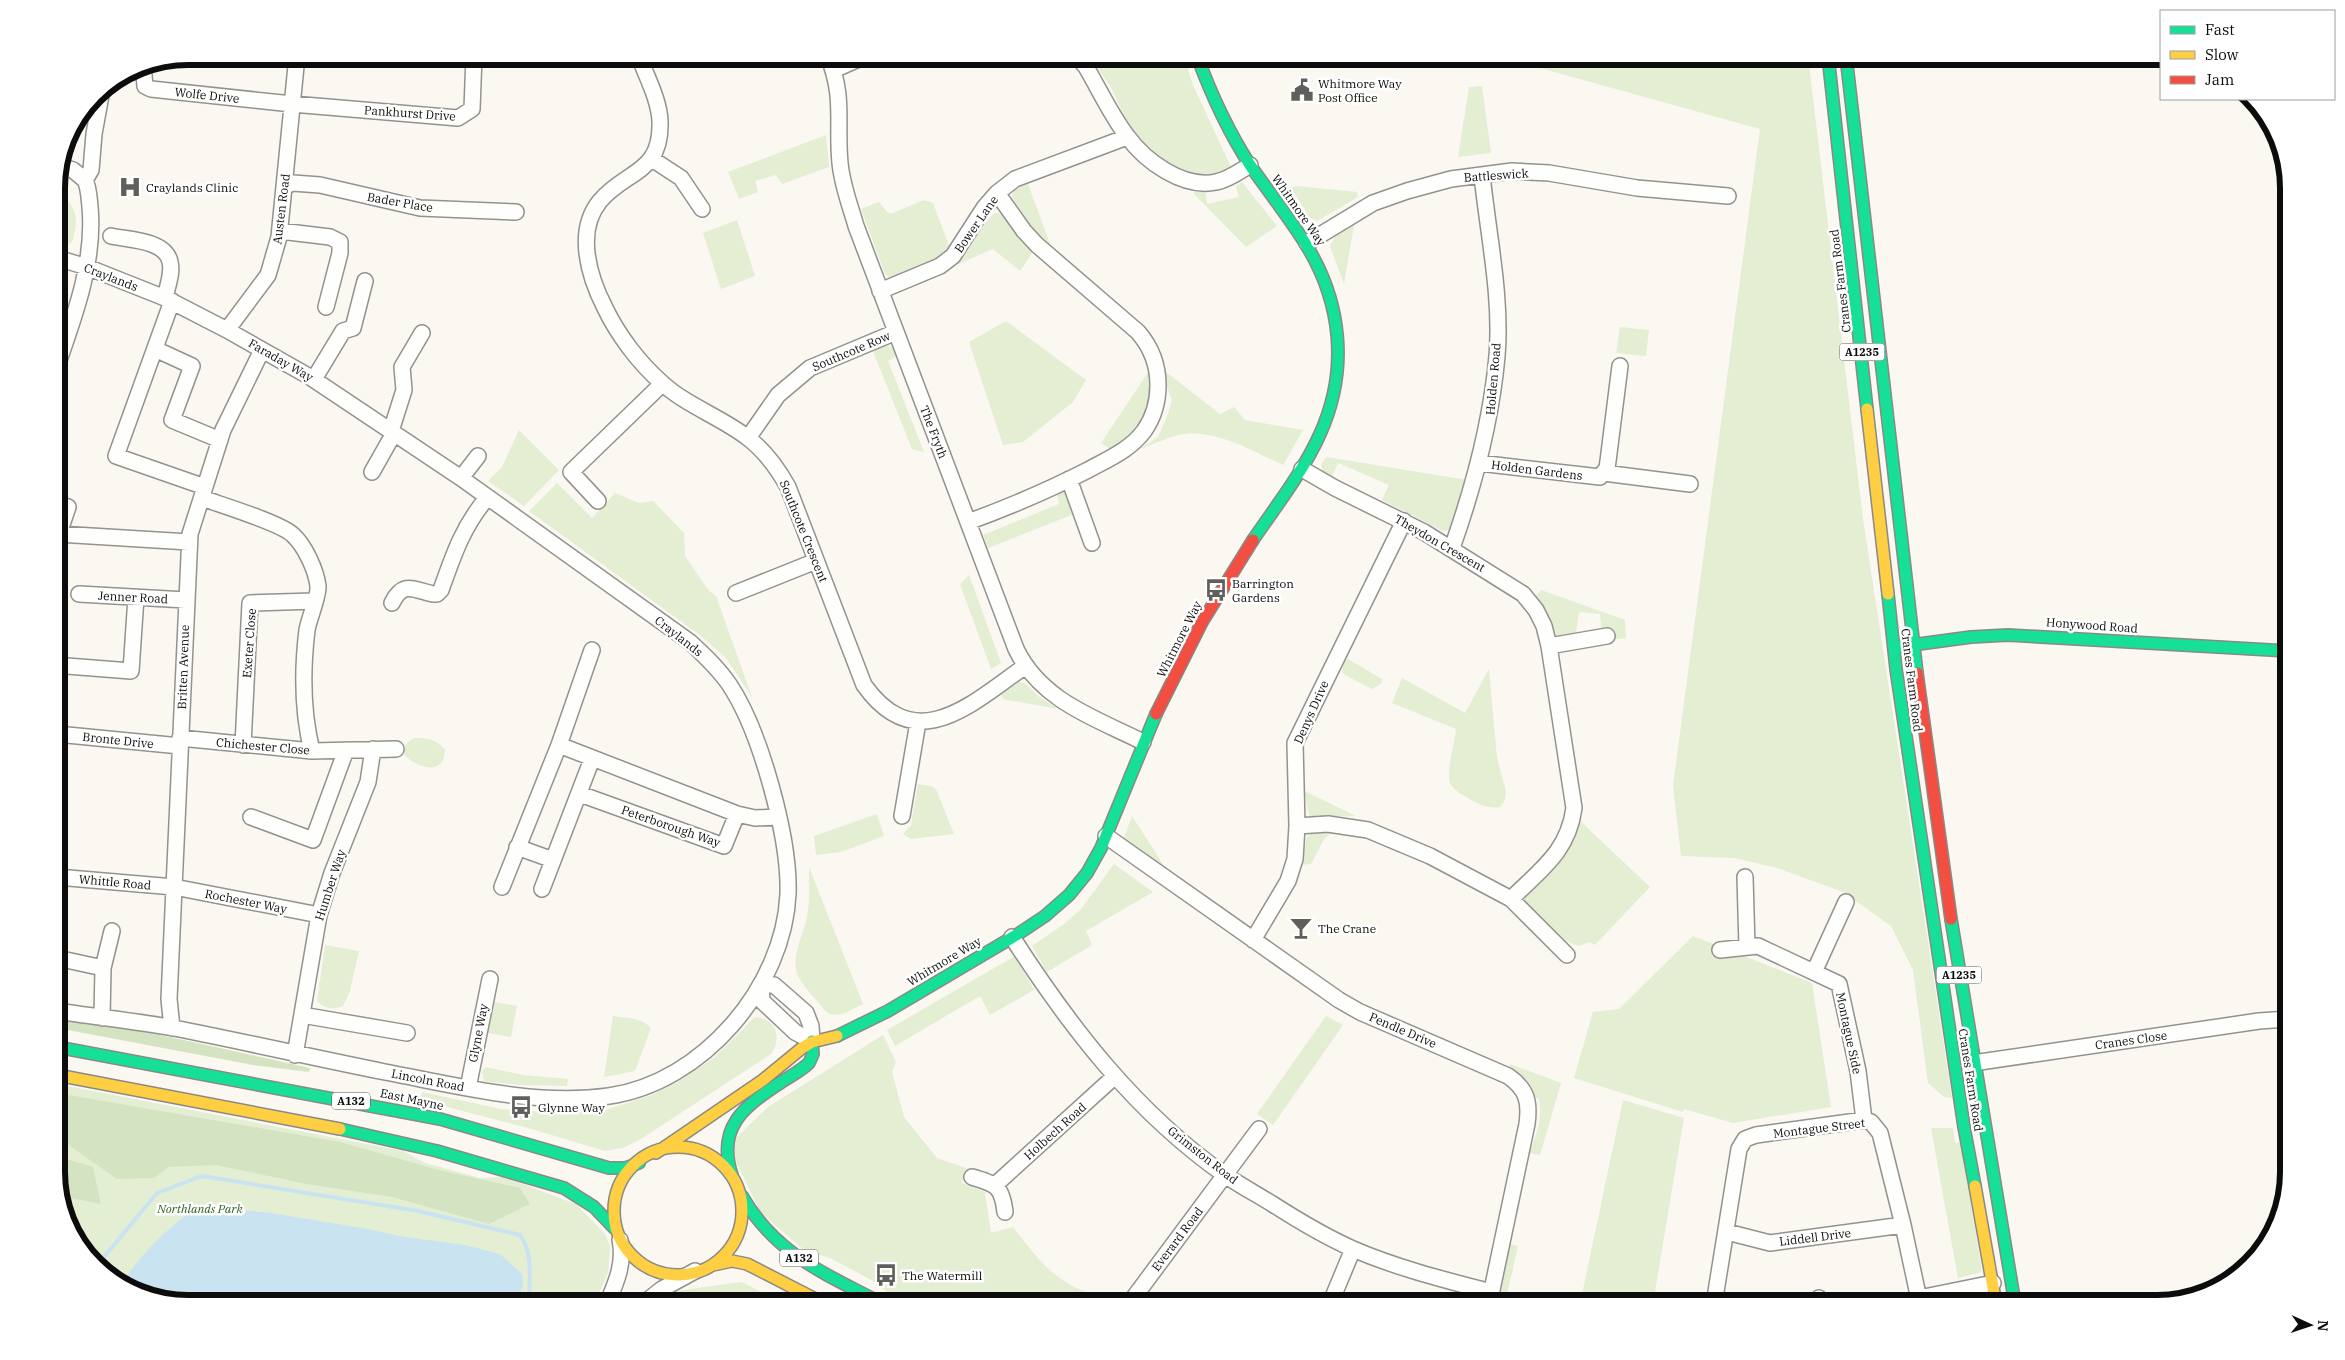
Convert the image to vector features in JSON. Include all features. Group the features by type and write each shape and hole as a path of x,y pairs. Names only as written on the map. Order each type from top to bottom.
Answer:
{"main road":[{"name":"Whitmore Way","path":"656,1153 746,1092 800,1048 812,1041 835,1037 870,1020 1012,937 1072,893 1084,877 1106,836 1143,742 1180,665 1213,603 1302,468 1326,418 1336,383 1338,333 1333,303 1322,272 1307,243 1250,165 1207,83 1200,65"},
{"name":"Cranes Farm Road","path":"1829,65 1881,523 1893,647 1964,1127 1995,1295"},
{"name":"Cranes Farm Road","path":"1847,65 1914,644 1957,962 2013,1295"},
{"name":"Honywood Road","path":"1893,647 1971,637 2040,635 2280,650"},
{"path":"732,1175 726,1157 728,1135 733,1124 744,1111 769,1090 808,1064 813,1054 812,1041"},
{"name":"East Mayne","path":"65,1049 440,1119 610,1168 619,1169 639,1162"},
{"name":"A132","path":"65,1077 358,1132 446,1153 564,1188 594,1207 617,1234 633,1258 646,1266 660,1271 679,1273 695,1271 732,1261 747,1264 807,1295"},
{"name":"A132","path":"617,1234 613,1205 619,1184 627,1172 639,1162 656,1153 678,1147 701,1149 722,1163 732,1175 755,1221 780,1246 867,1295"},
{"name":"A132","path":"713,1265 727,1252 738,1237 743,1209 738,1188"}],"street":[{"name":"Austen Road","path":"227,330 268,275 280,231 296,65"},
{"name":"Pankhurst Drive","path":"292,104 458,118 472,109 474,65"},
{"path":"642,65 658,108 660,121 652,159 681,178 702,209"},
{"name":"The Fryth","path":"832,65 838,89 840,162 843,185 880,291 1024,667 1045,689 1067,704 1143,742"},
{"path":"1084,65 1127,137 1164,169 1189,181 1215,183 1250,165"},
{"name":"Wolfe Drive","path":"143,73 144,86 151,89 292,104"},
{"path":"85,180 91,170 94,134 100,102"},
{"name":"Bower Lane","path":"880,291 940,266 953,256 963,244 984,208 997,193 1015,179 1127,137"},
{"name":"Southcote Crescent","path":"652,159 644,168 612,189 601,200 589,221 586,242 592,274 605,308 635,354 662,384 696,408 748,438 770,460 788,487 864,685 874,700 885,710 900,718 918,722 936,721 967,708 1024,667"},
{"path":"65,337 87,267 92,232 88,187 85,180 73,170 67,168"},
{"name":"Battleswick","path":"1307,243 1373,203 1428,185 1512,171 1549,173 1636,188 1728,196"},
{"name":"Holden Road","path":"1452,548 1468,504 1479,463 1488,421 1497,355 1496,303 1482,175"},
{"name":"Bader Place","path":"285,186 292,183 313,184 420,208 516,212"},
{"path":"968,522 1016,504 1117,455 1143,432 1152,419 1158,395 1158,376 1148,343 1138,332 1037,245 1024,231 997,193"},
{"path":"280,231 330,237 340,242 340,253 326,307"},
{"path":"112,236 158,246 165,252 170,261 171,271 168,300 155,349 116,456 204,492 293,534 311,564 318,586 308,629 303,675 306,726 312,751"},
{"name":"Craylands","path":"65,261 87,267 168,300"},
{"path":"314,379 343,331 353,328 365,281"},
{"name":"Faraday Way","path":"168,300 227,330 314,379 393,432"},
{"name":"Southcote Row","path":"748,438 778,395 810,368 896,332"},
{"path":"372,472 393,432 404,390 402,367 422,333"},
{"path":"155,349 192,366 172,420 220,440"},
{"name":"Britten Avenue","path":"172,1028 169,999 189,542 220,440 262,350"},
{"path":"1604,474 1608,461 1620,366"},
{"path":"598,501 571,472 662,384"},
{"name":"Craylands","path":"393,432 462,478 487,498 690,642 711,662 730,685 747,719 766,769 778,817 788,876 786,913 777,944 761,984"},
{"path":"462,478 478,456"},
{"name":"Holden Gardens","path":"1479,463 1595,478 1604,474 1690,484"},
{"name":"Theydon Crescent","path":"1302,468 1335,488 1404,521 1452,548 1522,594 1536,610 1544,626 1572,785 1574,808 1572,825 1566,840 1557,853 1510,899"},
{"path":"1069,479 1092,543"},
{"path":"392,603 398,591 405,588 437,594 441,590 457,542 474,512 487,498"},
{"name":"Denys Drive","path":"1253,940 1288,881 1295,859 1297,826 1294,743 1404,521"},
{"path":"65,537 189,542"},
{"path":"736,593 816,561"},
{"name":"Jenner Road","path":"80,594 186,600"},
{"path":"67,666 131,671 136,597"},
{"name":"Exeter Close","path":"243,744 250,603 314,601"},
{"path":"1549,646 1607,636"},
{"path":"502,887 559,745 592,650"},
{"path":"902,816 918,722"},
{"name":"Bronte Drive","path":"65,735 180,742"},
{"name":"Chichester Close","path":"180,742 243,744 312,751 396,749"},
{"path":"559,745 737,814 755,818 778,817"},
{"name":"Humber Way","path":"294,1055 319,915 332,873 368,782 373,749"},
{"path":"251,817 313,840 346,750"},
{"path":"542,888 592,759"},
{"name":"Peterborough Way","path":"580,794 724,846 737,814"},
{"path":"1297,826 1328,824 1368,830 1430,856 1510,899 1567,954"},
{"name":"Pendle Drive","path":"1106,836 1339,1000 1360,1012 1508,1076 1523,1088 1529,1109 1527,1124 1491,1295"},
{"path":"517,847 552,860"},
{"path":"1745,877 1747,948"},
{"name":"Whittle Road","path":"65,878 174,887"},
{"name":"Rochester Way","path":"174,887 319,915"},
{"path":"1814,972 1846,902"},
{"path":"102,1018 103,968 112,931"},
{"name":"Grimston Road","path":"1012,937 1054,1002 1114,1077 1171,1132 1225,1175 1298,1220 1353,1249 1482,1295"},
{"name":"Montague Side","path":"1720,950 1758,946 1839,984 1858,1071 1864,1120"},
{"path":"65,960 103,968"},
{"name":"Glyne Way","path":"468,1088 490,979"},
{"path":"761,984 774,985 806,1013 811,1026 812,1041 795,1032 762,1001 761,984"},
{"name":"Lincoln Road","path":"65,1013 172,1028 294,1055 507,1095 547,1098 612,1095 638,1089 660,1081 682,1069 713,1045 742,1014 761,984"},
{"path":"302,1015 407,1033"},
{"name":"Cranes Close","path":"1974,1064 2259,1021 2280,1020"},
{"name":"Holbech Road","path":"995,1185 1114,1077"},
{"name":"Montague Street","path":"1716,1295 1739,1150 1745,1139 1864,1120 1871,1122 1880,1133 1903,1225 1918,1295"},
{"name":"Everard Road","path":"1136,1295 1259,1129"},
{"path":"972,1177 995,1185 1002,1194 1005,1212"},
{"name":"Liddell Drive","path":"1727,1232 1770,1242 1903,1225"},
{"path":"610,1295 620,1269 622,1254 617,1234"},
{"path":"1334,1295 1353,1249"},
{"path":"654,1295 695,1271"},
{"path":"1944,1295 1993,1283"}],"green space":[{"path":"1095,65 1187,65 1193,85 1231,167 1215,173 1199,174 1185,172 1159,158 1137,135 1109,84"},
{"path":"1529,65 1809,65 1863,519 1952,1098 1944,1097 1928,1083 1913,970 1891,926 1843,892 1777,868 1734,858 1681,856 1673,786 1760,129"},
{"path":"1482,86 1491,153 1458,157 1469,87"},
{"path":"826,135 829,167 782,184 776,175 755,181 758,192 739,199 728,172"},
{"path":"1242,182 1277,226 1246,247 1194,194 1195,191 1205,191 1207,204 1239,197 1236,186"},
{"path":"1028,184 1052,249 1024,218 1012,196 1014,190"},
{"path":"1297,186 1357,192 1358,197 1317,221 1310,218 1291,188"},
{"path":"65,197 73,208 76,219 72,242 65,246"},
{"path":"924,200 933,203 951,251 916,272 901,278 890,278 885,274 861,209 879,202 888,213 893,213"},
{"path":"995,213 1002,214 1006,218 1033,252 1020,271 993,249 956,265 990,217"},
{"path":"737,220 755,276 721,289 703,233"},
{"path":"1354,225 1344,284 1330,246 1335,237"},
{"path":"65,275 68,277 65,293"},
{"path":"1006,321 1086,380 1073,402 1023,442 1003,445 969,342"},
{"path":"1620,327 1649,330 1646,356 1616,353"},
{"path":"886,346 893,347 897,356 888,361 924,452 912,449 873,351"},
{"path":"1149,371 1151,396 1148,413 1140,428 1126,441 1112,450 1101,443"},
{"path":"1166,372 1220,414 1234,407 1245,420 1303,430 1283,465 1246,447 1205,434 1178,435 1138,450 1158,437 1168,414 1172,400 1167,387"},
{"path":"519,430 559,470 524,506 488,481 502,467"},
{"path":"1326,457 1467,480 1453,525 1450,530 1443,531 1382,500 1389,485 1338,463 1332,476 1323,472 1321,465"},
{"path":"557,483 592,518 615,493 639,503 653,501 684,533 685,556 709,591 716,596 752,697 726,658 701,636 529,511"},
{"path":"1060,490 1068,497 1074,514 988,548 983,535 1059,504 1057,492"},
{"path":"969,575 1001,663 991,669 960,584"},
{"path":"1541,590 1625,620 1626,638 1611,640 1602,633 1600,614 1579,612 1574,636 1558,638 1535,597"},
{"path":"1348,659 1382,679 1381,684 1372,689 1345,675 1342,672 1344,660"},
{"path":"1489,669 1497,759 1506,791 1505,800 1500,807 1485,806 1471,800 1456,791 1450,783 1450,764 1456,729 1392,703 1402,678 1465,713"},
{"path":"1019,682 1025,683 1038,696 1058,709 1003,699 1001,695"},
{"path":"414,738 431,740 442,746 445,750 444,759 440,764 429,768 416,764 404,755 406,745"},
{"path":"918,784 931,786 936,789 954,834 911,839 903,834 911,825"},
{"path":"1304,791 1356,816 1315,817 1309,815"},
{"path":"877,814 884,836 841,852 816,855 814,836"},
{"path":"1132,816 1166,869 1123,840"},
{"path":"1580,821 1650,887 1595,945 1590,942 1578,946 1567,941 1563,942 1523,901 1524,897 1563,859 1571,846"},
{"path":"1314,831 1332,831 1323,841 1311,864 1300,865 1307,837"},
{"path":"1114,864 1153,892 1086,931 1092,945 1047,972 1032,946 1064,924 1081,909"},
{"path":"809,867 863,1004 850,1011 835,1015 826,1012 799,978 796,971 796,956 808,912"},
{"path":"1693,936 1812,983 1831,1107 1733,1123 1684,1109 1683,1112 1574,1078 1593,1012 1619,1009"},
{"path":"325,945 359,951 350,991 343,1006 335,1008 323,1006 317,1001"},
{"path":"1015,956 1034,990 990,1015 980,996 895,1046 887,1030"},
{"path":"494,1002 517,1006 511,1037 488,1033"},
{"path":"65,1016 120,1026 310,1068 309,1072 253,1065 65,1030"},
{"path":"613,1016 638,1020 651,1028 635,1071 604,1077"},
{"path":"1326,1016 1343,1025 1273,1125 1257,1114"},
{"path":"755,1017 768,1021 775,1030 775,1048 771,1054 641,1139 623,1148 605,1151 528,1128 420,1100 422,1092 501,1109 558,1113 602,1111 652,1095 681,1080 714,1058"},
{"path":"883,1035 896,1062 892,1072 904,1117 937,1158 966,1168 962,1183 985,1192 991,1233 1013,1227 1038,1259 1056,1275 1091,1295 891,1295 875,1282 830,1258 804,1250 761,1213 732,1154 737,1137 768,1107"},
{"path":"1510,1064 1561,1083 1540,1155 1529,1153 1538,1127 1539,1100 1520,1077 1509,1070"},
{"path":"485,1067 523,1075 568,1079 567,1086 519,1085 484,1081 482,1072"},
{"name":"Northlands Park","path":"65,1086 403,1151 425,1163 480,1178 504,1177 576,1204 605,1234 610,1246 608,1273 598,1295 188,1295 156,1291 141,1286 126,1279 101,1259 81,1234 74,1219 67,1196 65,1180"},
{"path":"65,1094 340,1142 439,1170 520,1188 530,1204 489,1224 392,1197 307,1184 216,1165 168,1167 154,1178 117,1179 65,1143"},
{"path":"1623,1100 1684,1118 1654,1295 1582,1295"},
{"path":"1931,1128 1953,1128 1955,1143 1961,1142 1982,1272 1958,1278"},
{"path":"65,1158 93,1167 101,1204 67,1197"},
{"path":"1509,1244 1518,1246 1507,1295 1499,1295"},
{"path":"742,1282 767,1295 670,1295 676,1291"}],"water":[{"path":"199,1206 271,1213 404,1237 465,1245 500,1254 522,1274 523,1285 519,1295 188,1295 156,1291 126,1279 145,1253"}],"waterway":[{"path":"102,1260 157,1193 202,1176 418,1211 520,1235 529,1259 529,1295"}],"traffic: fast":[{"path":"1201,65 1234,139 1305,243 1317,266 1334,312 1337,337 1338,361 1335,385 1329,410 1320,434 1297,475 1253,540"},
{"path":"1829,65 1867,409"},
{"path":"1847,65 1917,673"},
{"path":"1888,594 1896,669 1964,1127 1975,1186"},
{"path":"1897,647 1971,637 2008,635 2280,650"},
{"path":"837,1036 888,1011 1018,934 1045,916 1069,895 1087,873 1101,848 1156,714"},
{"path":"1951,919 2014,1295"},
{"path":"732,1175 728,1158 728,1144 736,1120 755,1100 809,1063 813,1054 812,1041"},
{"path":"65,1049 440,1119 609,1168 625,1168 639,1163"},
{"path":"340,1129 437,1151 564,1188 594,1207 614,1228"},
{"path":"742,1196 770,1234 787,1248 822,1272 866,1295"}],"traffic: slow":[{"path":"1867,409 1888,594"},
{"path":"656,1153 763,1080 802,1048 812,1042 837,1036"},
{"path":"65,1077 340,1129"},
{"path":"678,1147 702,1152 714,1158 723,1166 731,1175 737,1187 742,1211 737,1235 731,1247 723,1256 714,1264 702,1270 678,1275 654,1270 642,1264 633,1256 625,1247 619,1235 614,1211 619,1187 625,1175 633,1166 642,1158 654,1152 678,1147"},
{"path":"1975,1186 1994,1295"},
{"path":"713,1265 732,1261 747,1264 807,1295"}],"traffic: jam":[{"path":"1156,714 1202,622 1253,540"},
{"path":"1917,673 1951,919"}],"place":[{"name":"Whitmore Way Post Office","path":"1302,90"},
{"name":"Craylands Clinic","path":"130,187"},
{"name":"Barrington Gardens","path":"1216,590"},
{"name":"The Crane","path":"1301,928"},
{"name":"Glynne Way","path":"521,1107"},
{"name":"The Watermill","path":"886,1275"}]}
